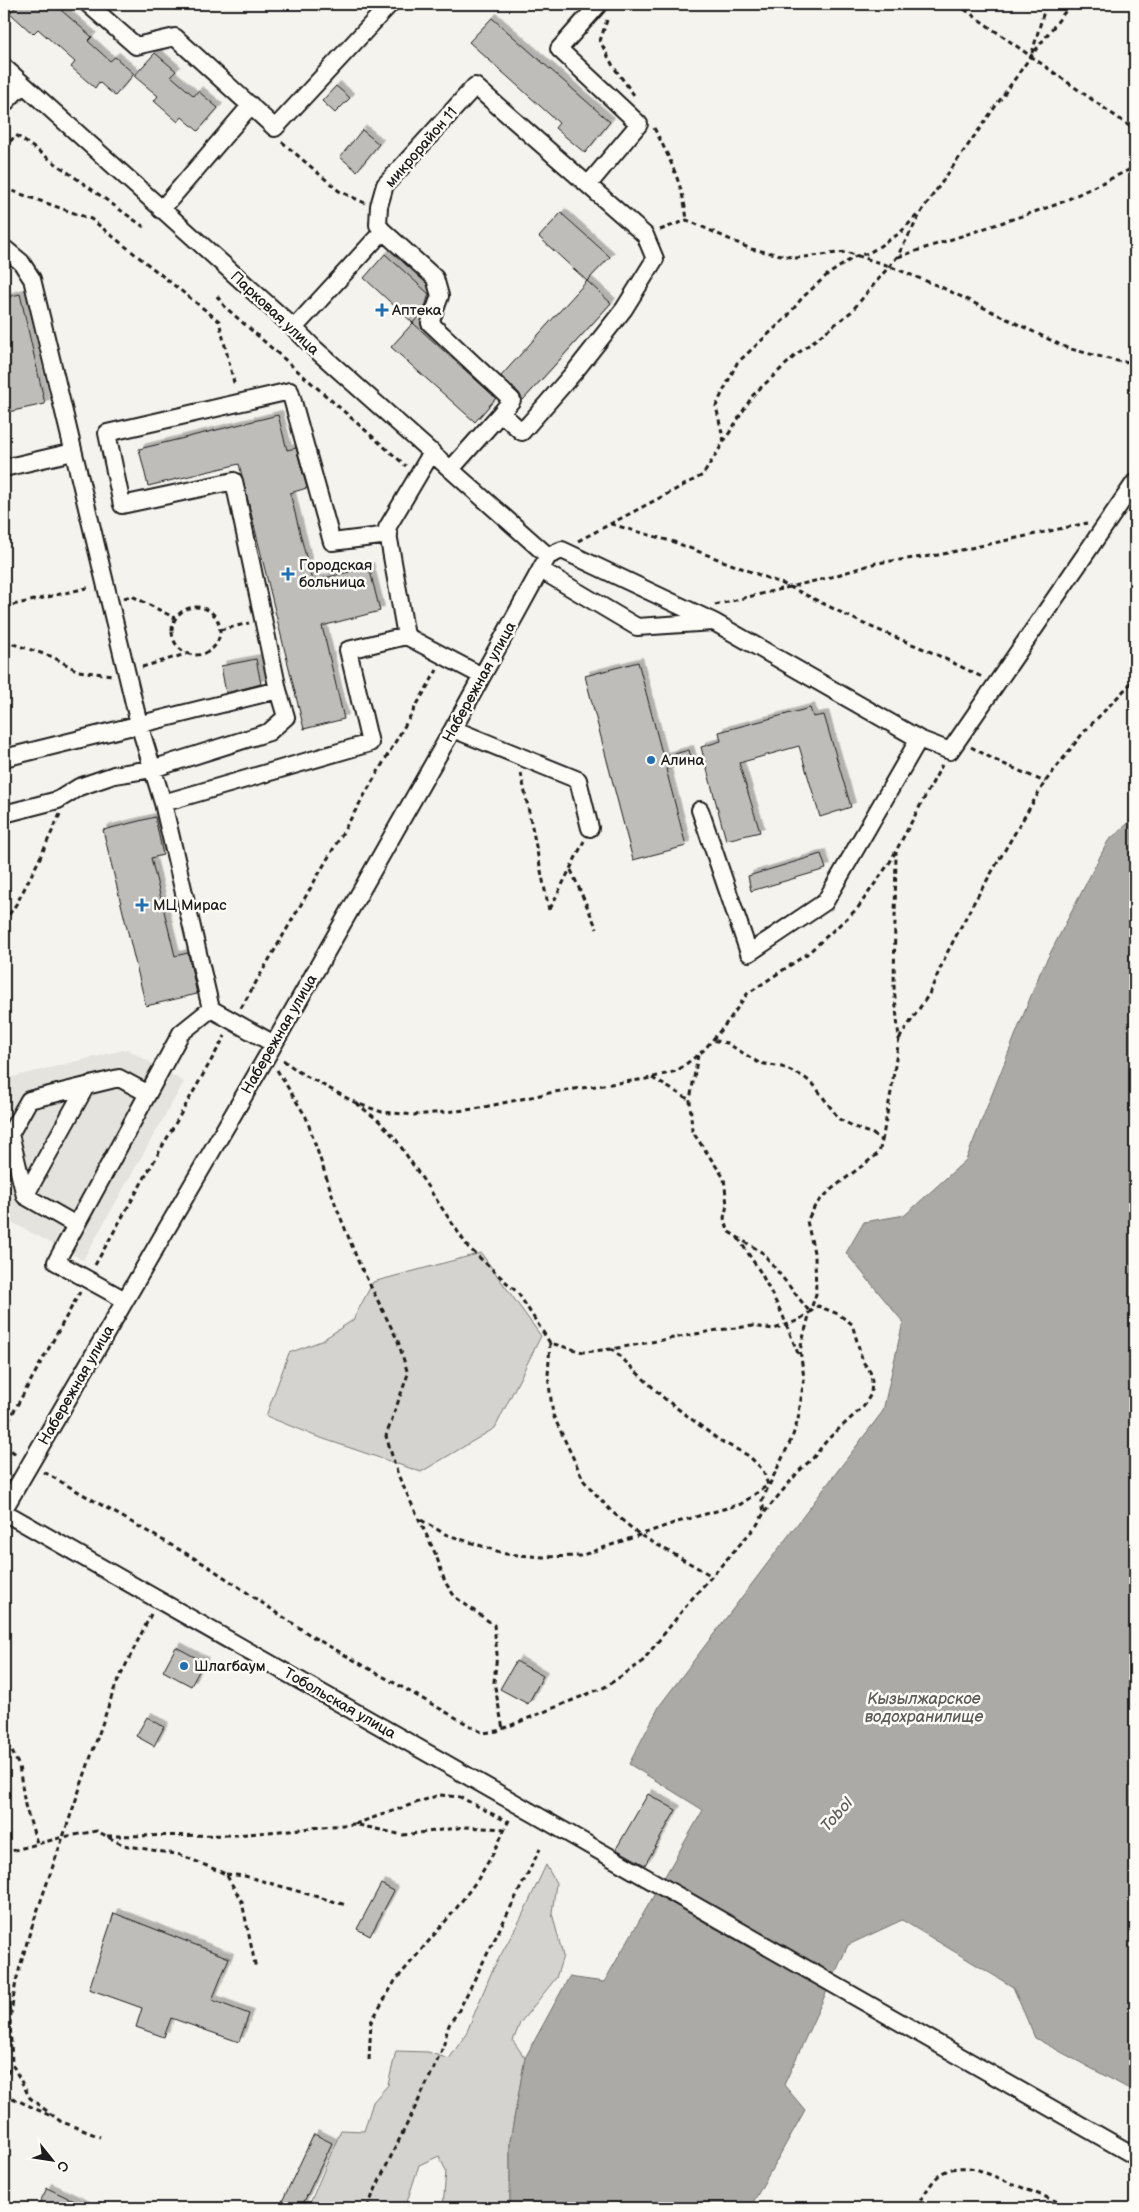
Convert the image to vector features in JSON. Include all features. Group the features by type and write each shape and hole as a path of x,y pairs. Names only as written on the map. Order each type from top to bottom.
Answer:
{"street":[{"path":"88,4 136,46 175,37 275,128 390,4"},
{"path":"501,413 522,432 576,370 624,309 655,259 645,235 588,185 639,124 559,49 599,4"},
{"name":"Парковая улица","path":"4,67 550,559"},
{"path":"4,104 22,85"},
{"name":"микрорайон 11","path":"383,231 378,225 379,206 385,185 476,86 588,185"},
{"path":"161,210 251,106"},
{"path":"294,328 383,231 435,278 440,296 430,323 512,400 451,469"},
{"path":"4,248 22,262 32,279 139,724 163,803 211,1010 275,1050"},
{"path":"4,814 62,798 79,786 114,774 152,769 269,732 286,717 278,690 234,481 122,506 107,433 290,391 332,542 389,535"},
{"path":"4,468 73,452"},
{"path":"406,636 387,528 432,452"},
{"path":"550,559 714,622 919,739 954,746 1135,482"},
{"path":"550,559 637,627 714,622"},
{"name":"Набережная улица","path":"4,1511 125,1300 275,1050 482,676 550,559"},
{"path":"163,803 370,743 348,650 406,636 482,676"},
{"path":"4,758 278,690"},
{"path":"453,729 578,780 590,828"},
{"path":"700,810 748,953 825,902 919,739"},
{"path":"125,1300 56,1262 180,1033 211,1010"},
{"path":"76,1225 25,1196 10,1134 29,1100 119,1078 147,1093"},
{"path":"25,1196 86,1086"},
{"name":"Тобольская улица","path":"4,1511 157,1600 1135,2156"}],"path":[{"path":"958,4 1135,130"},
{"path":"1031,56 1046,4"},
{"path":"550,559 703,475 753,396 797,354 851,312 897,257 923,209 1031,56 1071,4"},
{"path":"275,128 274,134 339,191 361,203 379,206"},
{"path":"4,148 16,135 144,227"},
{"path":"897,257 1058,204 1135,167"},
{"path":"4,188 91,219 219,321 238,403"},
{"path":"724,442 716,406 736,363 787,317 802,298 827,275 856,256 869,253 900,233 923,209"},
{"path":"645,235 687,220 751,249 796,258 846,252 889,266 941,287 1067,348 1121,362 1135,361"},
{"path":"217,296 225,307 418,477"},
{"path":"692,612 788,586 830,577 876,563 965,549 1058,530 1087,522 1094,518"},
{"path":"611,524 674,542 788,586 864,624 931,652 996,685"},
{"path":"4,607 105,583"},
{"path":"110,602 132,596 175,618"},
{"path":"201,608 215,617 220,630 218,641 211,650 204,654 193,656 186,654 178,647 172,636 175,618 186,609 201,608"},
{"path":"220,630 263,620"},
{"path":"4,641 53,656 78,671 127,674 186,654"},
{"path":"4,1429 233,1022 445,657"},
{"path":"899,1038 929,994 947,952 973,904 1045,782 1083,733 1135,679"},
{"path":"275,1050 299,1072 356,1103 382,1112 414,1114 475,1109 554,1092 652,1078 677,1071 712,1040 747,994 807,954 856,909 896,852 954,746 995,760 1045,782"},
{"path":"517,755 549,910 571,870 590,828"},
{"path":"4,922 17,903 59,820 62,798"},
{"path":"799,1357 816,1294 817,1278 815,1257 806,1221 816,1204 878,1153 892,1092 899,1038 894,987 893,948 896,852"},
{"path":"571,870 596,929"},
{"path":"712,1040 727,1043 759,1064 782,1067 804,1077 814,1085 839,1119 860,1130 873,1134 882,1141"},
{"path":"698,1054 690,1100 692,1131 724,1178 727,1205 724,1218 729,1232 763,1253 810,1312"},
{"path":"275,1067 306,1117 311,1139 358,1261 398,1341 408,1374 386,1436 398,1475 421,1520 445,1582 455,1597 494,1626 497,1654 494,1682 503,1729"},
{"path":"652,1078 690,1100"},
{"path":"356,1103 379,1121 396,1138 468,1247 518,1293 550,1343 548,1376 552,1415 584,1481 612,1511 640,1535 712,1576"},
{"path":"738,1237 761,1273 786,1325 799,1357 804,1378 798,1420 792,1438 762,1500 764,1513"},
{"path":"4,1445 30,1464 206,1565 313,1637 483,1733 503,1729 605,1687 641,1663 690,1601 757,1525 764,1513 799,1471 813,1458 828,1439 864,1406 870,1394 870,1371 863,1362 852,1324 838,1314 818,1306 798,1321 774,1329 752,1326 718,1330 612,1349 583,1352 550,1343"},
{"path":"612,1349 665,1399 719,1440 738,1448 749,1456 763,1470 768,1485"},
{"path":"421,1520 445,1534 506,1554 544,1557 580,1556 640,1535 741,1504 768,1485"},
{"path":"60,2120 30,2098 12,2064 10,2020 16,1981 29,1935 115,1687 157,1600"},
{"path":"4,1735 19,1766 25,1805 37,1843"},
{"path":"106,1836 237,1835 354,1824 439,1795 460,1797 508,1822"},
{"path":"369,2060 371,2022 395,1981 455,1910 478,1879 494,1852 516,1804"},
{"path":"354,1824 403,1835 465,1827 505,1829"},
{"path":"4,1853 37,1843 97,1831 123,1845 181,1854 226,1874 245,1876 346,1905"},
{"path":"367,2208 442,2050 449,2022 457,2014 540,1849"},
{"path":"226,1874 242,1902 256,1969"},
{"path":"4,2082 12,2064"},
{"path":"4,2094 100,2137"},
{"path":"915,2208 938,2177 947,2169 962,2167 976,2170 1073,2208"}],"shaded area":[{"path":"127,1049 184,1082 83,1260 4,1218 4,1079"},
{"path":"481,1253 541,1336 495,1428 421,1472 315,1436 266,1416 289,1353 321,1341 353,1320 373,1282"},
{"path":"546,1865 556,1883 552,1913 563,1956 556,1978 520,2023 513,2041 525,2058 510,2141 510,2208 443,2208 446,2171 439,2156 419,2165 405,2208 308,2208 341,2130 364,2131 373,2102 388,2085 396,2051 428,2052 449,2059 466,2034 492,1971 521,1918"}],"water":[{"name":"Кызылжарское водохранилище","path":"1135,817 1135,2092 1035,2038 1013,1987 902,1920 848,1945 784,2085 805,2110 750,2208 510,2208 510,2141 525,2058 569,1977 604,1982 703,1810 629,1764 660,1705 883,1411 903,1322 846,1253 864,1222 905,1215 966,1160 1040,973 1108,841"}],"building":[{"path":"18,4 54,4 92,37 88,41 110,61 115,57 134,74 115,96 99,82 95,88 71,67 75,62 38,29 33,34 10,13"},
{"path":"492,18 610,122 585,153 555,128 559,123 469,42"},
{"path":"155,53 176,71 171,76 194,96 198,91 218,108 198,131 182,117 178,122 154,101 158,96 134,76"},
{"path":"336,86 350,98 335,113 322,101"},
{"path":"362,130 379,144 357,171 340,157"},
{"path":"561,213 610,257 587,281 539,237"},
{"path":"385,254 429,294 424,310 413,323 364,278"},
{"path":"587,281 611,303 523,400 519,393 501,376"},
{"path":"20,294 45,404 8,412 4,392 4,298"},
{"path":"413,323 496,398 475,422 391,347"},
{"name":"Городская больница","path":"278,415 287,450 296,448 307,488 290,493 312,581 369,567 380,611 322,626 344,719 304,729 239,464 148,486 139,449"},
{"path":"256,659 261,684 226,693 221,666"},
{"path":"638,662 663,757 689,750 692,761 666,769 686,846 633,860 585,676"},
{"path":"810,708 813,717 824,715 851,807 820,817 799,746 739,763 760,832 726,840 701,747 721,741 719,732"},
{"name":"МЦ Мирас","path":"155,817 163,855 151,858 175,956 188,953 197,994 146,1006 103,830"},
{"path":"821,854 826,869 751,891 748,876"},
{"name":"Шлагбаум","path":"176,1647 204,1662 191,1686 163,1671"},
{"path":"516,1661 543,1676 528,1704 500,1689"},
{"path":"147,1717 164,1727 154,1746 136,1736"},
{"path":"648,1794 676,1810 645,1865 616,1849"},
{"path":"381,1884 394,1891 370,1936 357,1929"},
{"path":"114,1913 229,1958 212,2000 249,2014 239,2042 171,2018 164,2037 136,2027 142,2008 89,1989"},
{"path":"314,2134 332,2143 301,2208 279,2208"},
{"path":"47,2188 89,2208 37,2208"}],"place":[{"name":"Аптека","path":"382,310"},
{"name":"Городская больница","path":"288,574"},
{"name":"Алина","path":"651,760"},
{"name":"МЦ Мирас","path":"142,905"},
{"name":"Шлагбаум","path":"184,1666"}],"water label":[{"name":"Tobol","path":"836,1814"}]}
